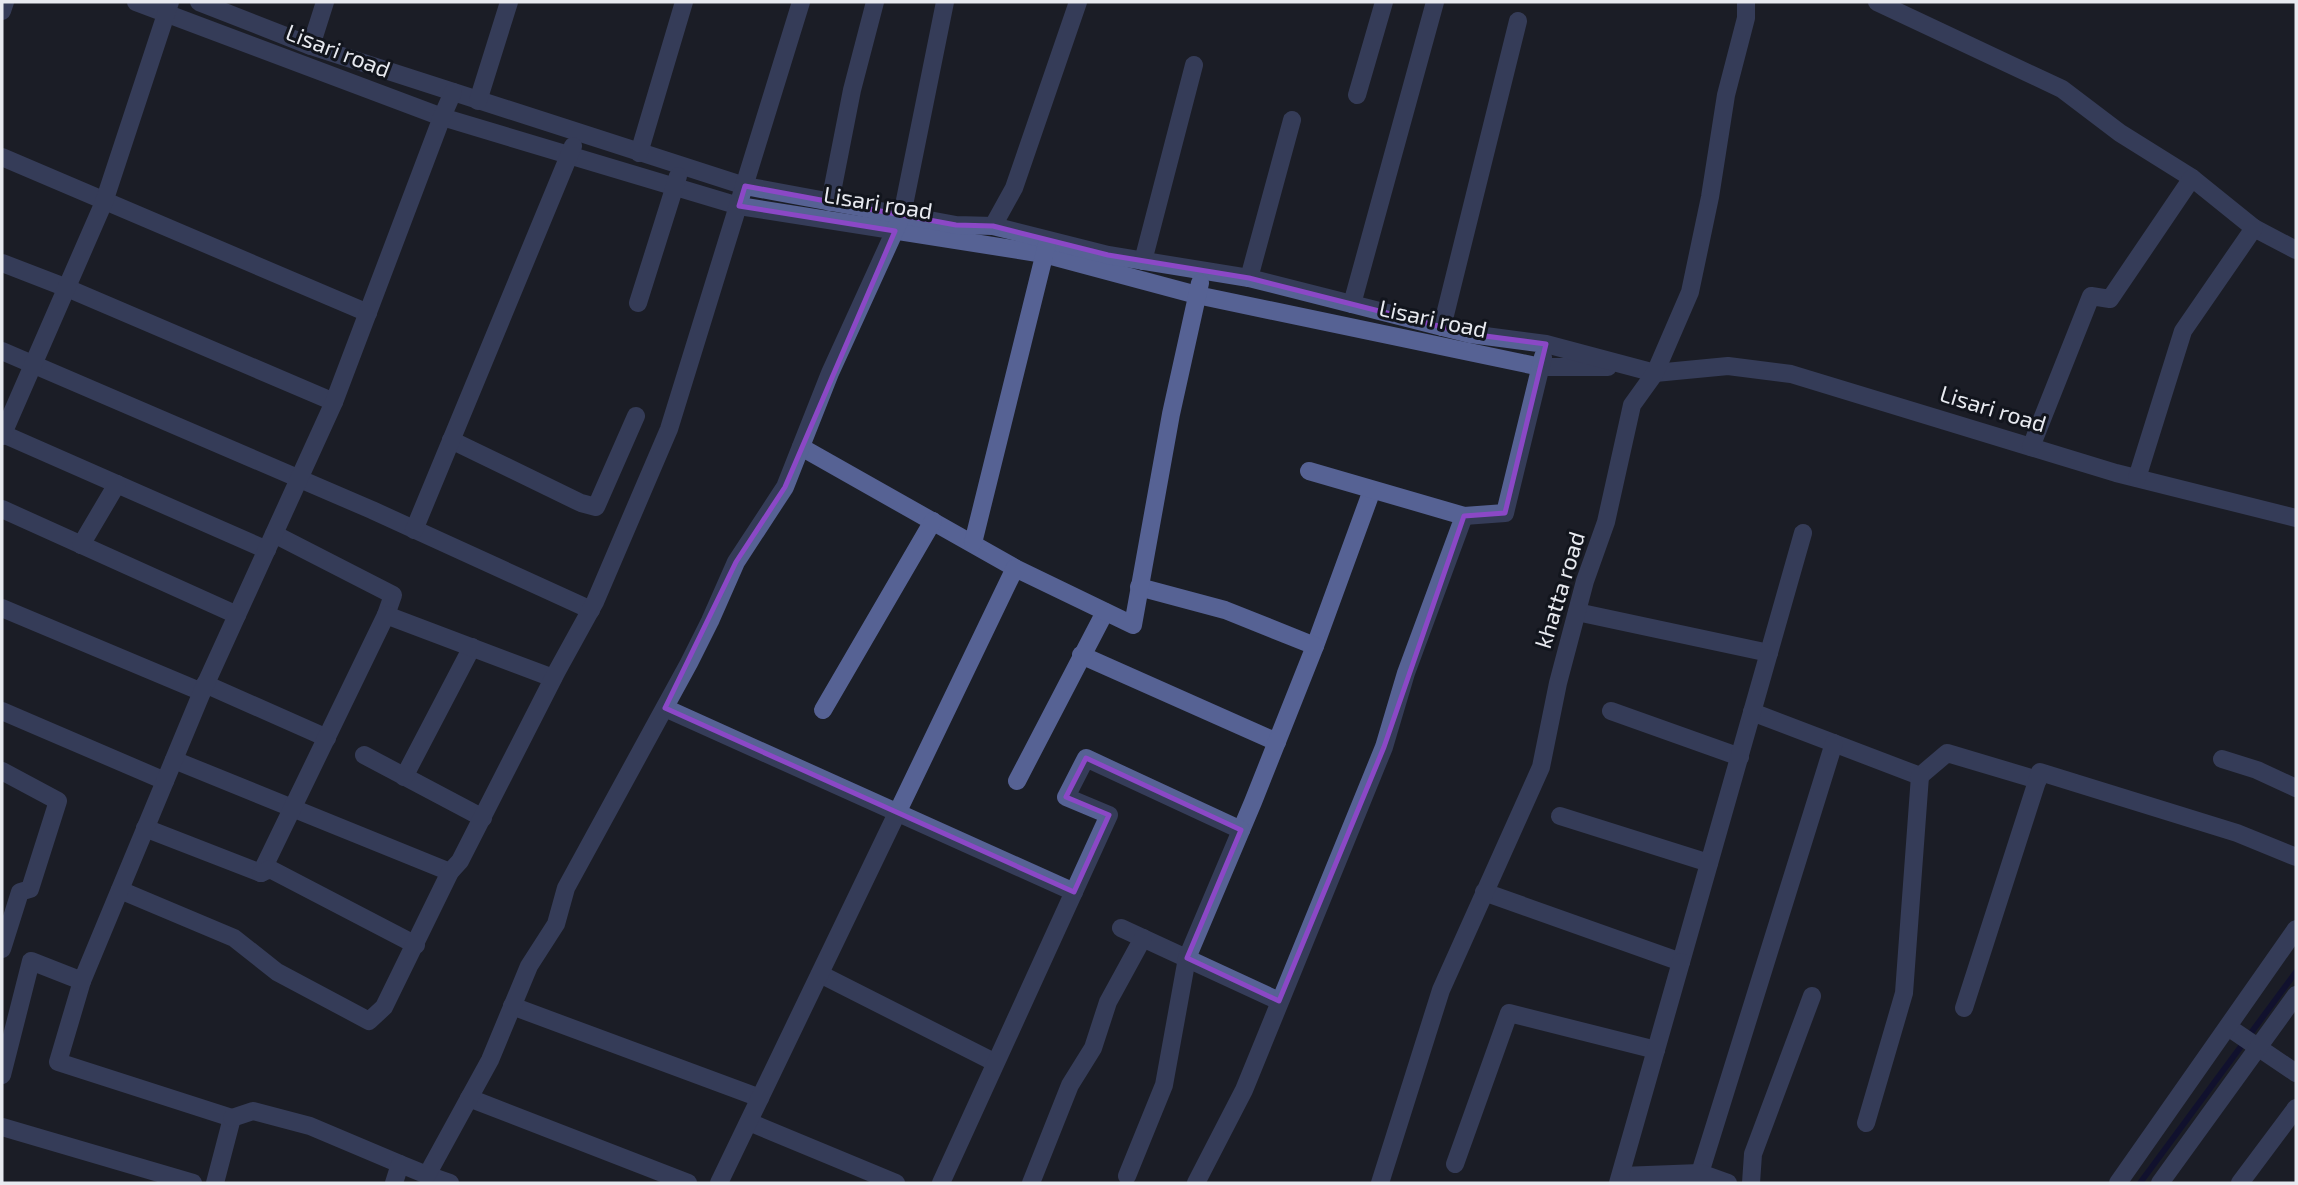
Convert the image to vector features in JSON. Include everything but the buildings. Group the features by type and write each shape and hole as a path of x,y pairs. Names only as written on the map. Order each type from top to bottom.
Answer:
{"street":[{"path":"2,11 5,2"},
{"name":"Lisari road","path":"136,2 168,7 442,117 739,206 899,223 1249,278 1470,334 1546,344 1655,373 1728,366 1791,374 2137,478 2296,517"},
{"name":"Lisari road","path":"199,2 311,46 745,186 830,202 899,223 993,226 1046,247 1197,295 1541,367 1632,367"},
{"path":"311,46 325,2"},
{"path":"478,101 509,2"},
{"path":"639,153 684,2"},
{"path":"120,890 234,938 277,972 369,1021 384,1007 450,873 460,861 553,678 591,610 669,429 801,2"},
{"path":"830,202 852,90 875,2"},
{"path":"427,1175 490,1060 529,965 556,925 566,888 665,708 710,621 736,562 785,486 830,373 899,223 945,2"},
{"path":"993,226 1014,188 1078,2"},
{"path":"1357,96 1384,2"},
{"path":"1352,304 1435,2"},
{"name":"khatta road","path":"1380,1183 1441,990 1541,767 1558,683 1585,581 1606,522 1632,405 1655,373 1690,292 1710,197 1726,95 1746,18 1746,2"},
{"path":"1877,2 2062,89 2120,133 2192,178 2254,228 2296,250"},
{"path":"168,7 104,202 2,435 117,484 270,542 393,595 386,615 261,873"},
{"path":"1442,327 1518,21"},
{"path":"1143,261 1194,65"},
{"path":"450,1183 310,1126 253,1111 232,1118 58,1062 82,981 204,688 334,402 453,92"},
{"path":"1249,278 1292,120"},
{"path":"414,530 578,134"},
{"path":"2,157 368,313"},
{"path":"638,303 681,166"},
{"path":"2031,447 2091,296 2110,299 2192,178"},
{"path":"2137,478 2183,331 2254,228"},
{"path":"973,543 1046,247"},
{"path":"2,263 334,402"},
{"path":"801,447 1015,568 1133,625 1171,414 1203,271"},
{"path":"1309,471 1464,516 1505,513 1546,344"},
{"path":"2,351 299,479 591,610"},
{"path":"451,440 581,503 596,507 636,415"},
{"path":"81,545 117,484"},
{"path":"1127,1176 1164,1085 1187,958 1315,646 1372,490"},
{"path":"2,509 237,615"},
{"path":"1196,1183 1244,1090 1384,747 1406,673 1464,516"},
{"path":"823,710 933,521"},
{"path":"1728,1183 1700,1173 1619,1180 1803,533"},
{"path":"719,1183 1015,568"},
{"path":"1139,587 1224,610 1315,646"},
{"path":"2,608 327,738"},
{"path":"1017,780 1105,612"},
{"path":"1577,612 1769,653"},
{"path":"386,615 553,678"},
{"path":"404,777 472,647"},
{"path":"1081,655 1277,742"},
{"path":"665,708 1074,892"},
{"path":"2,711 165,781"},
{"path":"1611,711 1740,757"},
{"path":"1752,712 1920,776"},
{"path":"1700,1173 1834,743"},
{"path":"1866,1123 1904,993 1920,776 1947,753 2038,780"},
{"path":"364,755 483,818"},
{"path":"941,1183 1109,815 1066,797 1086,758 1241,830"},
{"path":"2222,759 2257,770 2296,788"},
{"path":"174,760 450,873"},
{"path":"2,771 58,801 30,889 20,892 2,949"},
{"path":"1964,1008 2040,772 2238,833 2296,857"},
{"path":"1560,816 1709,863"},
{"path":"145,828 261,873 270,869 416,945"},
{"path":"1484,892 1681,962"},
{"path":"1121,928 1279,1001"},
{"path":"2118,1183 2295,932"},
{"path":"1031,1183 1070,1085 1093,1048 1108,1002 1143,938"},
{"path":"2,1074 31,961 82,981"},
{"path":"820,974 994,1062"},
{"path":"2160,1183 2296,995"},
{"path":"1751,1183 1753,1154 1812,996"},
{"path":"512,1006 760,1098"},
{"path":"1455,1164 1508,1013 1657,1050"},
{"path":"2228,1027 2296,1073"},
{"path":"469,1098 688,1183"},
{"path":"2240,1183 2296,1108"},
{"path":"215,1183 232,1118"},
{"path":"749,1122 895,1183"},
{"path":"2,1127 193,1183"},
{"path":"394,1183 400,1164"}],"highlighted area":[{"path":"745,186 956,225 993,226 1108,255 1249,278 1470,334 1546,344 1505,513 1464,516 1384,747 1279,1001 1187,958 1241,830 1086,758 1066,797 1109,815 1074,892 665,708 736,562 785,487 895,231 739,206"}],"waterway":[{"path":"2140,1183 2296,972"}]}
